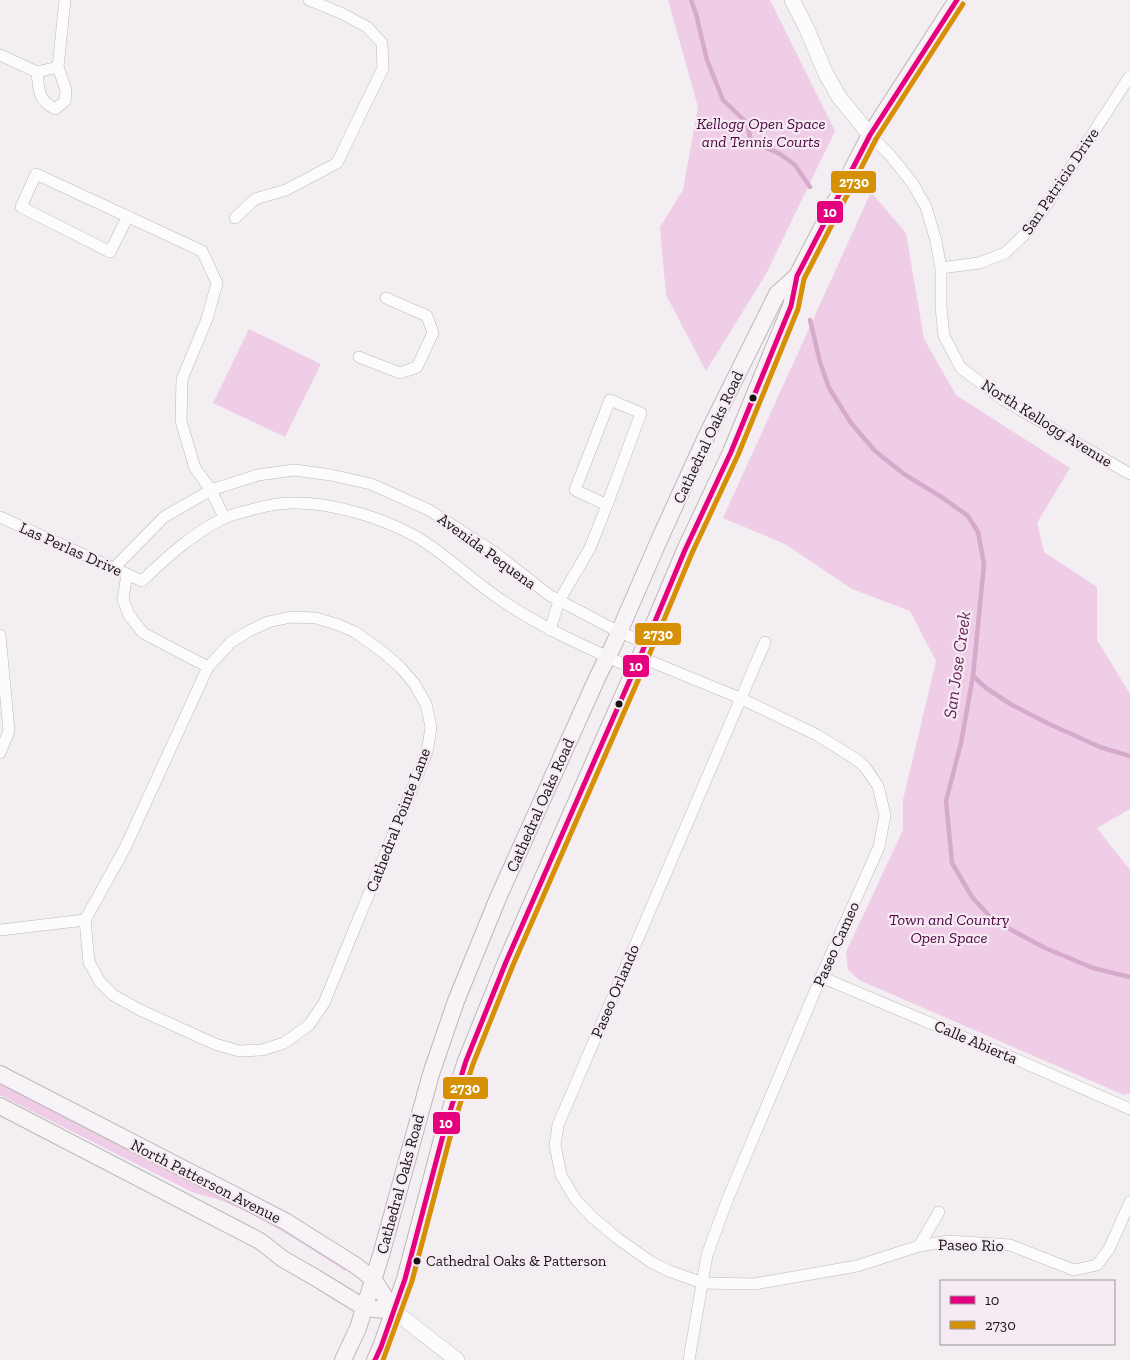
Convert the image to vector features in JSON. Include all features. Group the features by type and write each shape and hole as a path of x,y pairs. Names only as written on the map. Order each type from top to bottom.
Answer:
{"main road":[{"name":"Cathedral Oaks Road","path":"375,1360 405,1279 446,1124 466,1061 506,962 685,550 731,452 784,325 791,306 797,276 870,135 957,0"},
{"name":"Cathedral Oaks Road","path":"343,1360 365,1308 431,1074 456,1001 498,898 704,443 777,294 797,276"},
{"name":"North Patterson Avenue","path":"0,1074 285,1221 373,1279 394,1311"},
{"name":"North Patterson Avenue","path":"0,1106 260,1241 283,1259 365,1308 394,1311"}],"street":[{"path":"37,72 39,90 45,104 55,109 65,101 66,96 66,90 58,67 65,0"},
{"path":"235,218 255,199 286,190 337,163 383,68 382,44 367,27 343,14 309,0"},
{"name":"North Kellogg Avenue","path":"792,0 825,72 839,97 913,184 926,207 936,241 941,268 941,306 944,336 961,368 1002,399 1130,474"},
{"path":"0,56 37,72 58,67"},
{"name":"San Patricio Drive","path":"941,268 979,262 1005,253 1023,236 1042,212 1130,76"},
{"path":"128,216 110,252 21,207 36,174 128,216 202,251 217,283 207,319 182,379 182,421 195,468 211,490 224,518"},
{"path":"360,357 400,373 417,367 433,332 427,316 386,298"},
{"path":"550,630 559,601 590,548 607,505 641,413 610,400 575,490 607,505"},
{"name":"Avenida Pequena","path":"114,568 164,517 211,490 258,475 294,470 331,474 371,484 429,510 494,552 548,595 620,632 640,656"},
{"name":"Avenida Pequena","path":"142,581 168,555 194,535 224,518 254,509 292,503 329,506 387,522 416,537 459,567 493,595 550,630 608,657 640,656"},
{"name":"Las Perlas Drive","path":"0,517 142,581"},
{"path":"127,574 123,599 129,615 143,633 208,667"},
{"name":"Cathedral Pointe Lane","path":"292,617 316,618 355,632 384,653 414,683 426,704 431,727 427,752 324,1003 309,1025 284,1043 262,1050 239,1051 215,1044 140,1010 113,995 100,982 88,962 85,920 125,848 208,667 231,642 268,622 292,617"},
{"path":"0,635 10,731 0,753"},
{"name":"Paseo Orlando","path":"703,1283 650,1262 592,1217 576,1200 560,1175 555,1145 558,1124 765,642"},
{"name":"Paseo Cameo","path":"640,656 740,698 818,735 865,767 878,786 885,815 880,847 821,977 728,1198 707,1255 689,1360"},
{"path":"0,930 85,920"},
{"name":"Calle Abierta","path":"821,977 1130,1109"},
{"name":"Paseo Rio","path":"703,1283 763,1283 857,1266 919,1246 948,1241 1010,1245 1074,1270 1097,1264 1109,1249 1130,1202"},
{"name":"Paseo Rio","path":"919,1246 939,1212"},
{"name":"North Patterson Avenue","path":"394,1311 458,1360"}],"green space":[{"name":"Kellogg Open Space and Tennis Courts","path":"668,0 770,0 835,131 766,274 706,371 666,295 660,227 683,190 698,107"},
{"name":"Town and Country Open Space","path":"871,192 906,233 924,339 956,395 1070,468 1037,523 1044,552 1097,587 1097,640 1130,694 1130,809 1097,828 1130,870 1130,1093 1124,1095 859,980 848,970 846,952 903,830 903,800 936,661 910,611 852,589 785,544 723,518"},
{"path":"249,329 321,364 285,437 213,403"},
{"path":"0,1083 298,1236 346,1268 345,1271 302,1243 243,1210 190,1191 0,1095"}],"waterway":[{"name":"San Jose Creek","path":"691,0 707,60 723,100 747,123 751,141 780,154 795,165 810,187"},
{"name":"San Jose Creek","path":"810,320 820,362 829,388 851,423 875,451 904,474 968,516 978,532 984,564 973,676 961,743 946,801 952,863 972,897 993,920 1045,948 1093,968 1130,977"},
{"path":"973,676 986,688 1012,705 1047,723 1100,747 1130,756"}],"transit line":[{"name":"10","path":"375,1360 405,1279 446,1124 466,1061 506,962 685,550 731,452 791,306 797,276 870,135 957,0"},
{"name":"2730","path":"383,1360 412,1281 453,1126 473,1064 513,965 692,553 738,455 798,309 804,279 876,139 963,4"}],"place":[{"name":"Cathedral Oaks & Patterson","path":"417,1261"}]}
